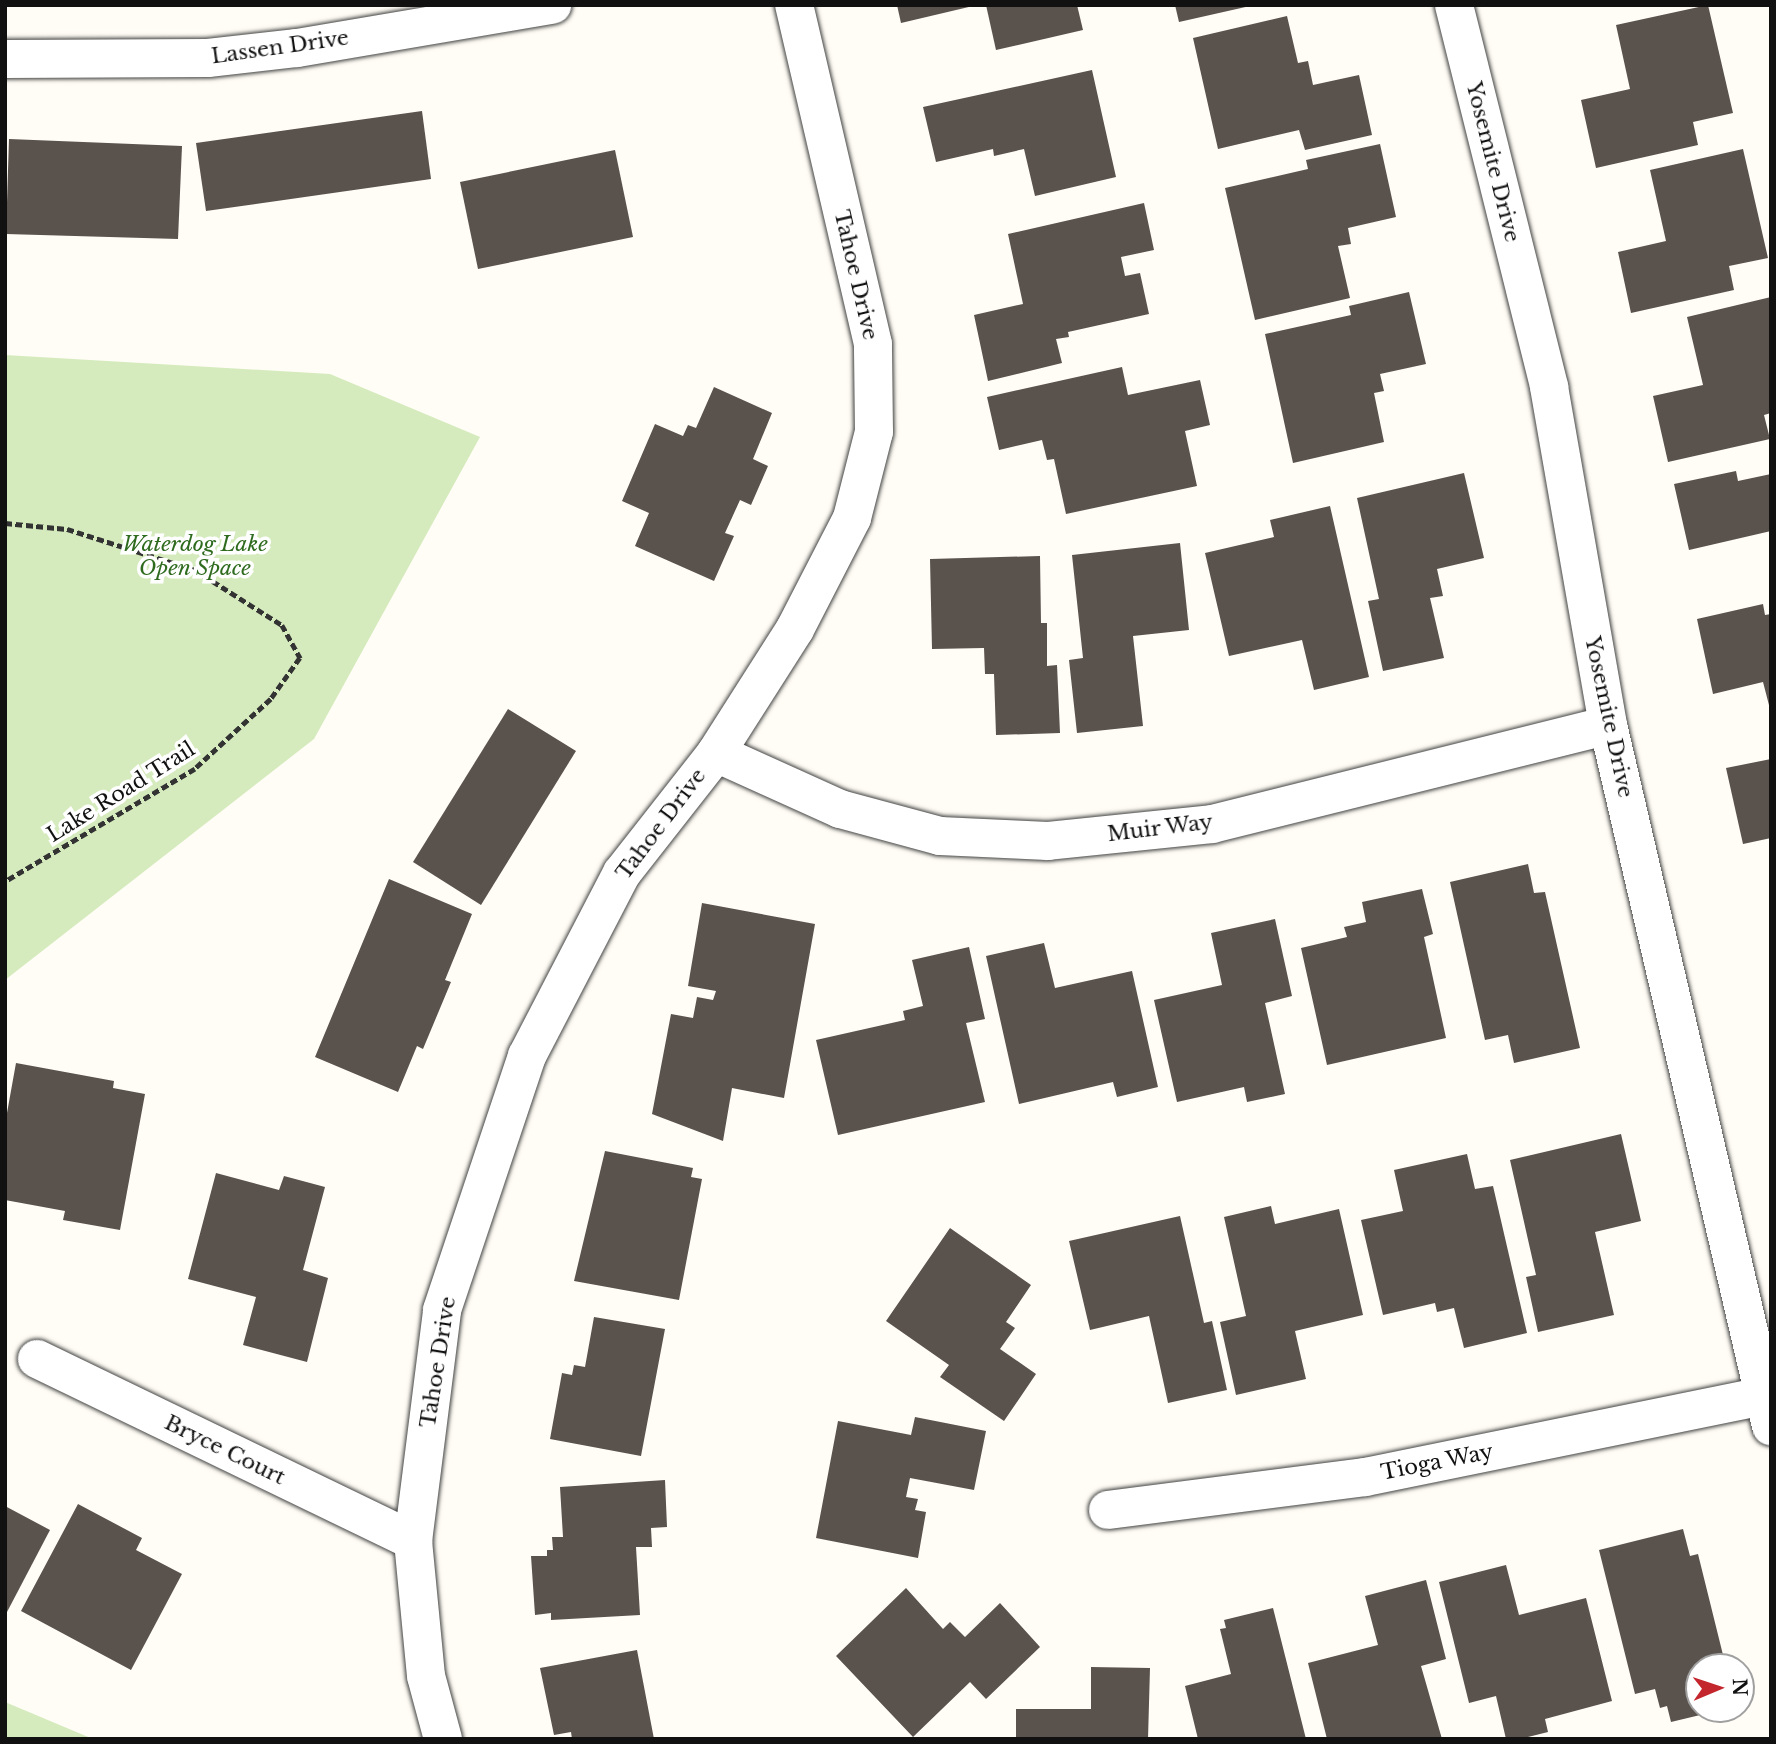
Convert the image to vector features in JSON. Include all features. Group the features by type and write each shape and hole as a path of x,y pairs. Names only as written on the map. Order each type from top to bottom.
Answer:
{"street":[{"name":"Lassen Drive","path":"5,60 208,58 297,48 552,5"},
{"name":"Tahoe Drive","path":"443,1739 426,1676 413,1541 442,1310 527,1056 622,873 716,753 795,629 852,518 874,432 873,344 794,5"},
{"name":"Yosemite Drive","path":"1454,5 1549,387 1608,725 1767,1411"},
{"name":"Muir Way","path":"716,753 839,809 927,833 1048,841 1212,824 1608,725"},
{"name":"Bryce Court","path":"37,1359 413,1541"},
{"name":"Tioga Way","path":"1108,1510 1365,1477 1767,1411"}],"path":[{"name":"Lake Road Trail","path":"5,523 66,529 195,570 282,625 300,658 271,699 195,769 5,882"}],"green space":[{"name":"Waterdog Lake Open Space","path":"5,355 330,374 480,437 314,739 5,980"},
{"path":"5,1702 93,1739 5,1739"}],"building":[{"path":"897,5 973,5 973,6 901,23"},
{"path":"986,5 1077,5 1083,30 996,50"},
{"path":"1175,5 1250,5 1250,6 1179,22"},
{"path":"1708,5 1733,113 1693,122 1698,145 1596,168 1581,100 1630,89 1616,25"},
{"path":"1287,16 1298,63 1308,61 1313,85 1359,75 1372,135 1305,150 1299,130 1218,149 1193,38"},
{"path":"1092,70 1116,177 1035,196 1024,149 994,156 993,149 936,162 923,107"},
{"path":"422,111 431,179 206,211 196,143"},
{"path":"9,139 182,146 178,239 6,234"},
{"path":"1380,144 1396,217 1348,228 1351,244 1338,246 1350,298 1255,320 1225,188 1308,169 1306,160"},
{"path":"1743,149 1768,258 1729,266 1734,290 1631,313 1618,252 1666,241 1650,170"},
{"path":"615,150 633,237 478,269 460,182"},
{"path":"1144,203 1154,250 1121,257 1125,276 1140,273 1149,314 1068,332 1069,337 1056,339 1062,363 988,381 974,315 1023,304 1008,234"},
{"path":"1409,292 1426,364 1380,374 1384,391 1374,393 1384,442 1293,463 1265,334 1351,315 1349,306"},
{"path":"1771,297 1771,413 1764,415 1770,439 1668,462 1653,396 1703,385 1687,317"},
{"path":"1122,367 1128,395 1200,380 1210,425 1185,431 1197,486 1066,514 1054,459 1047,460 1042,440 999,450 987,397"},
{"path":"714,387 772,413 753,459 768,466 751,505 740,500 725,533 734,536 714,581 635,546 649,513 622,501 655,424 683,436 688,425 696,428"},
{"path":"1736,471 1738,481 1771,474 1771,531 1689,550 1674,484"},
{"path":"1464,473 1484,558 1437,569 1443,596 1430,598 1444,658 1383,671 1368,601 1379,599 1357,498"},
{"path":"1330,506 1369,677 1314,690 1302,640 1229,656 1205,553 1274,537 1270,520"},
{"path":"1180,543 1189,630 1133,636 1143,726 1077,733 1069,660 1083,658 1072,555"},
{"path":"1040,556 1041,623 1047,623 1047,666 1057,665 1060,733 996,735 994,674 985,674 984,648 932,649 930,559"},
{"path":"1763,604 1765,615 1771,614 1770,709 1763,682 1713,694 1697,619"},
{"path":"508,709 576,751 481,905 413,862"},
{"path":"1771,759 1771,838 1743,844 1726,768"},
{"path":"1528,864 1534,893 1545,892 1580,1048 1514,1063 1508,1035 1485,1040 1450,882"},
{"path":"389,879 472,914 445,980 451,982 423,1049 417,1046 398,1092 315,1057"},
{"path":"1422,889 1433,934 1424,937 1446,1038 1327,1065 1301,948 1347,937 1344,927 1366,922 1362,902"},
{"path":"702,903 815,924 784,1098 732,1088 723,1141 652,1114 671,1014 693,1018 697,997 713,1000 716,991 688,986"},
{"path":"1275,919 1292,996 1265,1003 1285,1094 1247,1102 1244,1087 1177,1102 1154,1000 1222,985 1211,933"},
{"path":"1044,943 1055,988 1132,971 1158,1087 1117,1097 1113,1082 1019,1104 986,956"},
{"path":"969,947 985,1019 966,1023 985,1102 838,1135 816,1040 905,1020 903,1011 923,1006 912,960"},
{"path":"16,1063 114,1081 113,1088 145,1094 120,1230 63,1220 65,1211 5,1200 5,1124"},
{"path":"1621,1134 1641,1221 1595,1232 1614,1315 1538,1332 1526,1277 1536,1275 1510,1160"},
{"path":"605,1151 693,1168 691,1177 702,1179 679,1300 574,1281"},
{"path":"1467,1154 1475,1189 1493,1186 1527,1333 1464,1348 1454,1308 1437,1312 1435,1303 1383,1315 1361,1220 1403,1211 1394,1170"},
{"path":"216,1173 279,1190 284,1176 325,1187 303,1270 328,1278 307,1362 243,1345 256,1297 188,1279"},
{"path":"1271,1206 1275,1224 1339,1209 1363,1315 1295,1331 1306,1379 1236,1395 1220,1322 1246,1316 1224,1217"},
{"path":"1180,1216 1204,1323 1212,1321 1227,1390 1168,1403 1149,1316 1090,1330 1069,1241"},
{"path":"950,1228 1031,1285 1006,1322 1015,1328 1000,1349 1036,1374 1004,1421 940,1377 949,1365 886,1321"},
{"path":"594,1317 665,1329 641,1456 550,1439 562,1373 572,1375 574,1365 585,1367"},
{"path":"915,1417 986,1431 974,1490 910,1478 906,1497 918,1499 915,1510 926,1512 918,1558 816,1538 838,1421 911,1435"},
{"path":"665,1480 667,1527 651,1528 652,1547 636,1547 640,1615 551,1620 551,1613 535,1615 531,1556 547,1556 547,1550 553,1550 552,1537 563,1537 560,1487"},
{"path":"78,1504 142,1538 136,1550 182,1574 131,1670 21,1611"},
{"path":"5,1506 50,1530 7,1612 5,1612"},
{"path":"1683,1529 1690,1556 1698,1554 1723,1653 1685,1653 1685,1719 1671,1722 1667,1706 1660,1708 1655,1689 1635,1694 1599,1550"},
{"path":"1506,1565 1519,1615 1586,1598 1612,1701 1545,1719 1548,1732 1520,1739 1506,1739 1496,1696 1469,1703 1439,1582"},
{"path":"1426,1580 1446,1659 1421,1666 1442,1739 1327,1739 1308,1663 1378,1645 1365,1596"},
{"path":"906,1588 943,1629 950,1622 965,1637 1000,1603 1040,1647 986,1699 970,1682 913,1737 836,1656"},
{"path":"1273,1608 1306,1739 1198,1739 1185,1686 1231,1674 1220,1629 1226,1628 1224,1620"},
{"path":"637,1650 654,1739 572,1739 571,1732 554,1735 540,1668"},
{"path":"1091,1667 1150,1668 1148,1739 1016,1739 1016,1709 1091,1709"}]}
